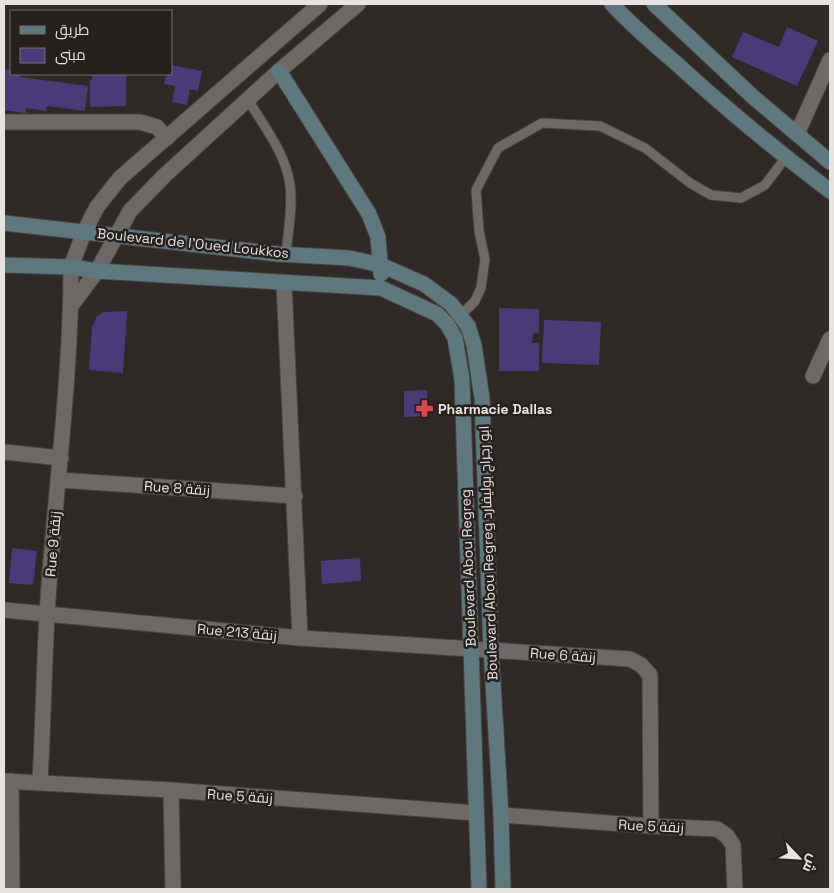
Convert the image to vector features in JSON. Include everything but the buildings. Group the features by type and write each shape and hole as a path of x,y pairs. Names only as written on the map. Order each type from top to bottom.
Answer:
{"main road":[{"path":"612,4 688,74 830,192"},
{"path":"654,4 752,96 830,162"},
{"path":"4,269 71,267 98,271 381,288 378,237 369,214 280,71"},
{"name":"Boulevard de l'Oued Loukkos","path":"4,223 286,254 349,258 381,265"},
{"name":"Boulevard Abou Regreg ابو رجراج بوليفارد","path":"381,265 424,284 451,304 468,326 474,345 482,398 503,889"},
{"name":"Boulevard Abou Regreg","path":"381,288 437,314 447,324 455,338 462,379 479,889"}],"street":[{"path":"71,267 84,232 97,207 120,178 320,4"},
{"path":"71,306 98,271 116,234 130,211 165,175 280,71 358,4"},
{"path":"797,134 830,60"},
{"path":"4,122 140,122 157,128 167,138"},
{"name":"Rue 9 زنقة","path":"40,782 47,614 61,458 71,306 71,267"},
{"path":"284,283 300,638"},
{"path":"813,376 830,339"},
{"path":"4,452 61,458"},
{"name":"Rue 8 زنقة","path":"59,480 295,496"},
{"name":"Rue 213 زنقة","path":"4,610 300,638 470,649"},
{"name":"Rue 6 زنقة","path":"470,649 630,659 641,665 650,675 651,826"},
{"path":"7,781 12,889"},
{"name":"Rue 5 زنقة","path":"7,781 171,790 476,813"},
{"path":"171,790 173,889"},
{"name":"Rue 5 زنقة","path":"501,815 717,829 727,836 733,845 735,889"}],"lane":[{"path":"248,100 282,156 290,185 290,215 286,254"},
{"path":"460,316 475,301 481,288 485,258 479,231 476,190 498,148 542,123 600,126 645,148 690,183 712,195 741,198 765,185 786,157"}],"place":[{"name":"Pharmacie Dallas","path":"424,409"}]}
